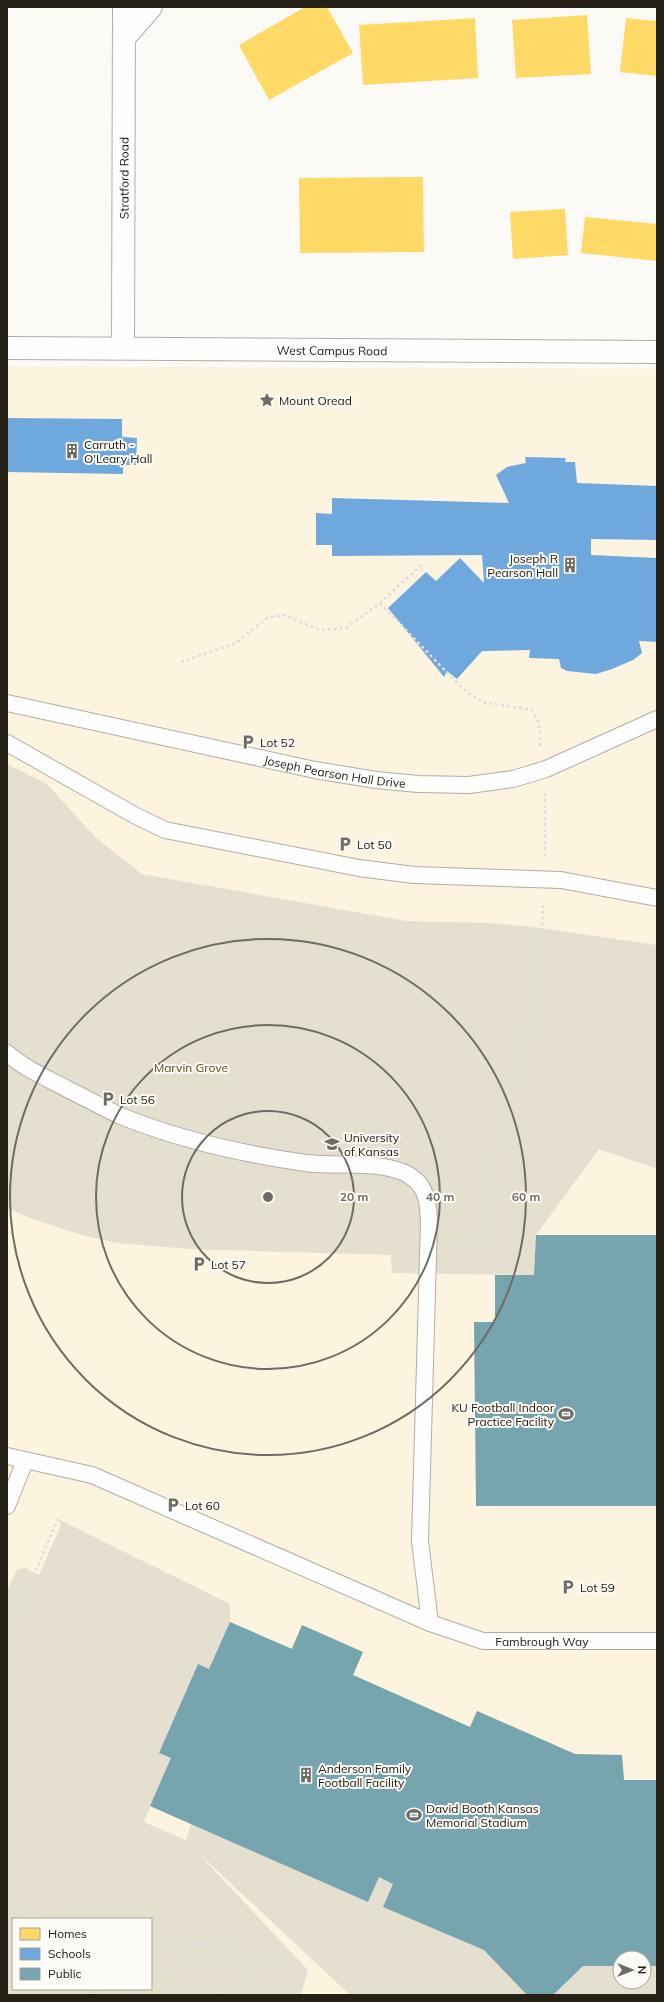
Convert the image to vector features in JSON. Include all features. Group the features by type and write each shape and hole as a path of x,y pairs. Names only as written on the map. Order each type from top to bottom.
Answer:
{"street":[{"name":"Stratford Road","path":"123,348 124,7"},
{"path":"124,38 151,7"},
{"name":"West Campus Road","path":"7,348 657,352"}],"lane":[{"name":"Joseph Pearson Hall Drive","path":"7,704 315,770 376,780 418,784 469,785 513,780 542,770 657,719"},
{"path":"7,743 136,816 166,830 359,868 398,873 561,880 657,898"},
{"path":"7,1053 21,1065 120,1115 194,1141 260,1156 292,1161 380,1167 404,1173 420,1182 428,1201 429,1246 426,1297 420,1541 430,1623"},
{"name":"Fambrough Way","path":"7,1456 92,1475 430,1623 483,1641 657,1641"},
{"path":"7,1506 26,1461"}],"path":[{"path":"181,662 236,643 267,618 284,615 320,630 346,628 380,603 424,563"},
{"path":"380,603 463,689 482,702 532,710 539,723 542,770 545,788 544,880 540,979 536,1007 499,1126 485,1245 429,1246"},
{"path":"7,782 23,782"},
{"path":"7,1630 58,1519"},
{"path":"7,1908 62,1918"},
{"path":"152,1935 258,1957 308,1970"},
{"path":"152,1974 182,1966 258,1957"},
{"path":"221,1995 268,1960"},
{"path":"88,1995 103,1990"}],"shaded area":[{"name":"University of Kansas","path":"7,366 657,369 657,1995 7,1995"}],"green space":[{"name":"Marvin Grove","path":"7,764 47,784 95,837 142,874 406,921 486,923 526,926 657,945 657,1169 599,1149 536,1235 534,1275 392,1273 391,1255 190,1249 116,1243 78,1234 30,1218 7,1208"},
{"name":"David Booth Kansas Memorial Stadium","path":"58,1519 230,1604 230,1622 291,1649 302,1625 363,1652 353,1675 470,1727 477,1711 575,1754 622,1755 624,1780 657,1780 657,1995 350,1995 193,1848 308,1970 301,1995 7,1995 7,1591 17,1569 25,1568 39,1575 61,1525","holes":["150,1806 191,1824 186,1840 144,1822"]}],"building: Homes":[{"path":"305,7 327,7 353,53 269,100 239,45"},
{"path":"587,15 591,74 516,78 512,20"},
{"path":"475,18 478,78 363,85 359,25"},
{"path":"626,18 657,21 657,76 620,72"},
{"path":"423,177 424,252 300,253 299,178"},
{"path":"565,209 568,255 513,259 510,212"},
{"path":"585,217 657,224 657,261 581,253"}],"building: Schools":[{"name":"Carruth - O'Leary Hall","path":"7,418 122,419 122,437 137,438 136,465 123,465 123,474 7,472"},
{"name":"Joseph R Pearson Hall","path":"525,457 566,458 565,462 575,462 577,483 657,486 657,540 591,539 591,555 657,558 657,642 639,641 642,653 633,660 596,674 567,671 561,668 559,659 529,658 530,650 482,651 457,679 447,671 444,677 388,608 426,572 436,581 460,558 484,583 482,555 332,556 332,545 316,545 316,513 332,514 332,498 509,503 496,475 507,467 526,463"}],"building: Public":[{"name":"KU Football Indoor Practice Facility","path":"536,1235 657,1235 657,1506 476,1506 474,1322 495,1322 495,1275 534,1275"},
{"name":"David Booth Kansas Memorial Stadium","path":"230,1622 292,1649 302,1625 363,1652 353,1675 470,1727 477,1711 575,1754 622,1755 624,1780 657,1780 657,1966 652,1966 652,1950 612,1950 612,1966 583,1966 553,1995 527,1995 484,1950 383,1907 393,1884 379,1877 368,1902 150,1806 171,1758 159,1753 198,1664 209,1669"}],"place":[{"name":"Mount Oread","path":"267,400"},
{"name":"Carruth - O'Leary Hall","path":"72,451"},
{"name":"Joseph R Pearson Hall","path":"570,565"},
{"name":"Lot 52","path":"248,742"},
{"name":"Lot 50","path":"345,844"},
{"name":"Lot 56","path":"108,1099"},
{"name":"University of Kansas","path":"332,1144"},
{"name":"Lot 57","path":"199,1264"},
{"name":"KU Football Indoor Practice Facility","path":"566,1414"},
{"name":"Lot 60","path":"173,1505"},
{"name":"Lot 59","path":"568,1587"},
{"name":"Anderson Family Football Facility","path":"306,1775"},
{"name":"David Booth Kansas Memorial Stadium","path":"414,1815"}]}
